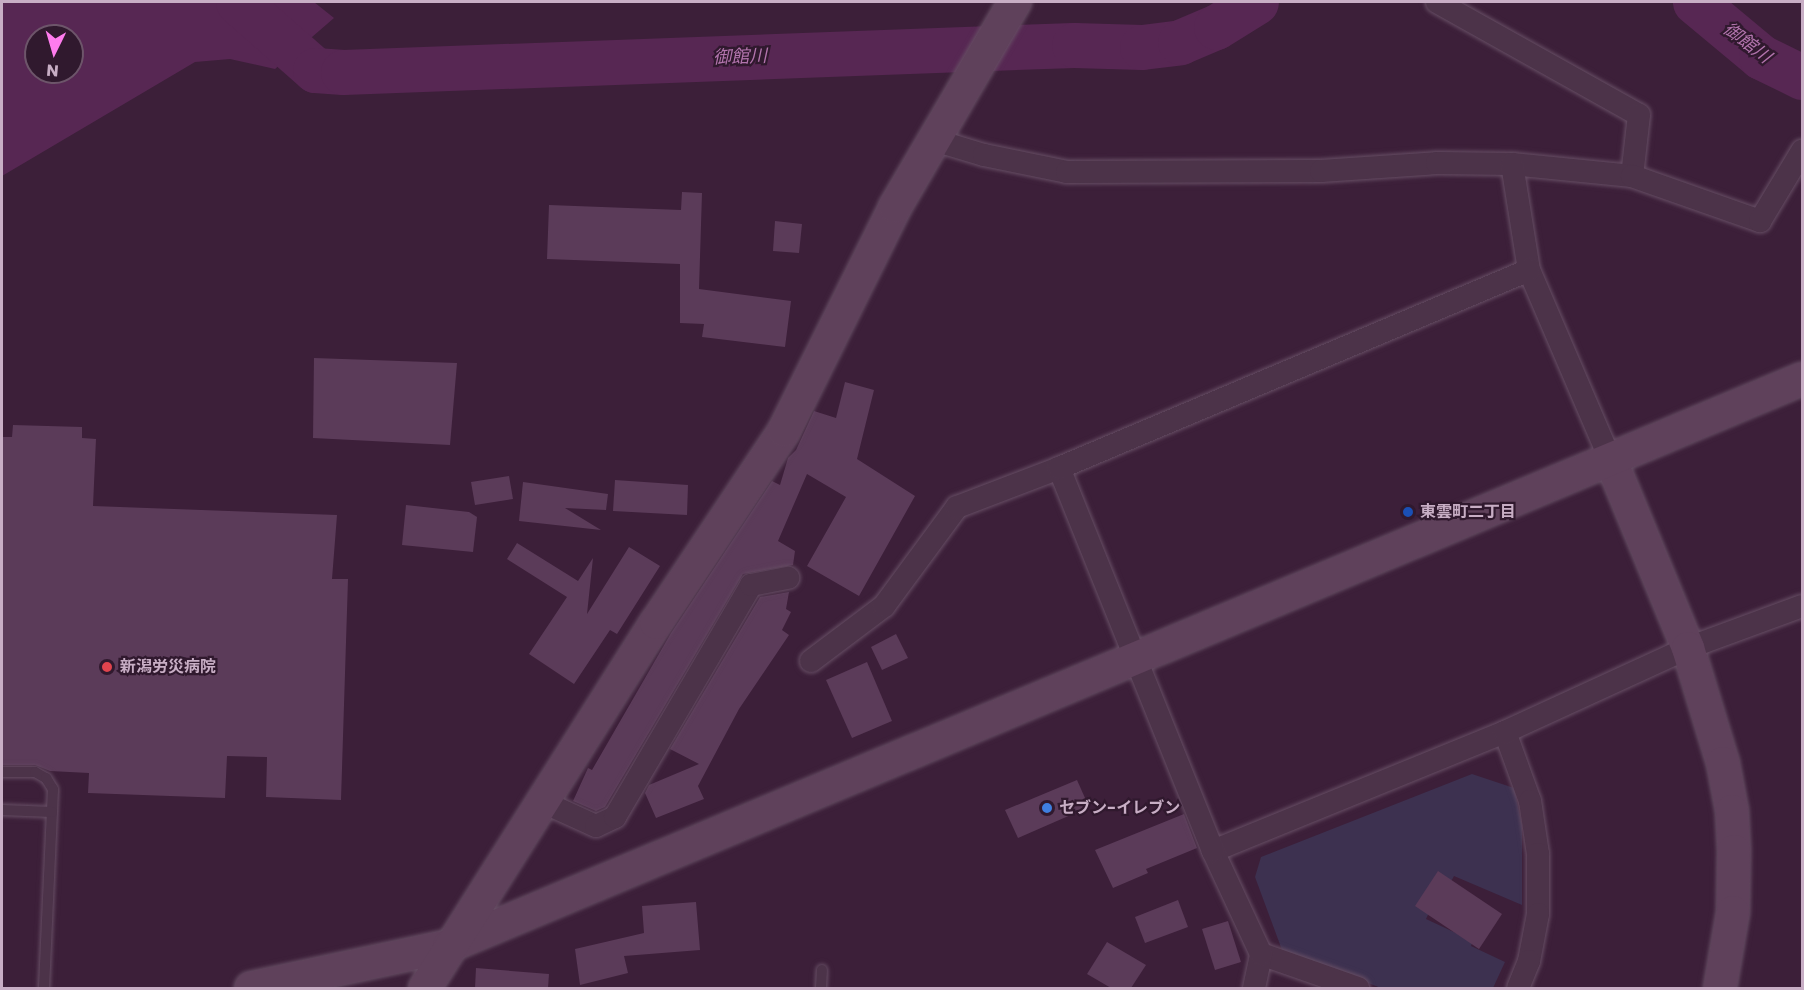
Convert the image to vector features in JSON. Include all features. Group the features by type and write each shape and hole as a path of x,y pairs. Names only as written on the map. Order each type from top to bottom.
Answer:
{"street":[{"path":"425,988 448,946 784,431 894,207 1016,2"},
{"path":"1437,2 1640,115 1632,176"},
{"path":"934,140 984,155 1066,172 1320,171 1437,163 1512,164 1632,176 1760,221 1803,151"},
{"path":"1512,164 1529,270 1688,648 1723,763 1732,811 1733,912 1720,988"},
{"path":"811,661 884,606 957,507 1059,468 1529,270"},
{"path":"251,988 448,946 1803,379"},
{"path":"1059,468 1137,656 1213,851 1261,954 1254,988"},
{"path":"543,802 596,826 615,817 751,585 788,578"},
{"path":"1213,851 1504,732 1688,648 1803,606"},
{"path":"1504,732 1530,801 1539,854 1538,914 1529,961 1518,988"},
{"path":"1261,954 1358,988"}],"lane":[{"path":"2,772 35,772 46,778 53,789 44,988"},
{"path":"2,810 52,812"},
{"path":"821,988 822,970"}],"shaded area":[{"path":"2,2 314,2 334,18 275,69 230,59 195,62 2,176"},
{"path":"1472,774 1514,788 1522,826 1522,905 1454,876 1448,887 1442,885 1426,919 1473,941 1471,946 1505,962 1493,988 1381,988 1282,950 1255,877 1261,857"}],"building":[{"path":"682,192 702,193 699,289 791,301 785,347 702,337 704,324 680,323 680,264 547,259 549,205 681,210"},
{"path":"775,221 802,224 799,253 773,251"},
{"path":"314,358 457,363 450,445 313,438"},
{"path":"845,382 874,390 857,459 915,496 859,596 807,566 846,497 807,474 778,541 795,551 793,565 743,574 605,807 596,811 573,801 588,768 592,770 671,633 772,481 780,485 788,458 796,450 814,411 836,418"},
{"path":"13,425 82,427 82,438 96,439 93,506 337,515 332,579 348,579 341,800 266,797 267,757 227,756 225,798 88,793 89,773 50,771 35,765 2,765 2,437 12,437"},
{"path":"509,476 513,499 475,505 471,482"},
{"path":"615,480 688,485 687,515 613,511"},
{"path":"523,482 608,494 606,510 565,508 601,530 519,521"},
{"path":"406,505 469,512 477,517 473,552 402,545"},
{"path":"517,543 578,581 593,558 587,614 629,547 660,566 617,634 610,630 574,684 529,654 567,597 507,559"},
{"path":"789,592 786,609 791,612 782,630 789,635 739,709 698,786 704,799 656,818 645,793 649,785 699,764 670,749 760,597"},
{"path":"896,634 908,658 882,670 871,647"},
{"path":"867,662 892,721 852,738 826,680"},
{"name":"セブン-イレブン","path":"1077,780 1089,807 1018,838 1005,810"},
{"path":"1184,814 1197,848 1146,869 1148,873 1113,888 1095,850"},
{"path":"1438,871 1502,914 1479,949 1415,906"},
{"path":"1178,900 1188,927 1145,943 1135,917"},
{"path":"696,902 700,950 624,956 628,973 580,985 575,949 644,933 642,906"},
{"path":"1228,921 1241,962 1215,970 1202,929"},
{"path":"1107,942 1146,965 1131,988 1111,988 1087,974"},
{"path":"476,968 549,974 548,988 475,988"}],"waterway":[{"name":"御館川","path":"238,2 315,70 343,72 1074,45 1142,47 1180,42 1216,27 1256,2"},
{"name":"御館川","path":"1695,2 1761,57 1802,77"}],"place":[{"name":"東雲町二丁目","path":"1408,512"},
{"name":"新潟労災病院","path":"107,667"},
{"name":"セブン-イレブン","path":"1047,808"}]}
